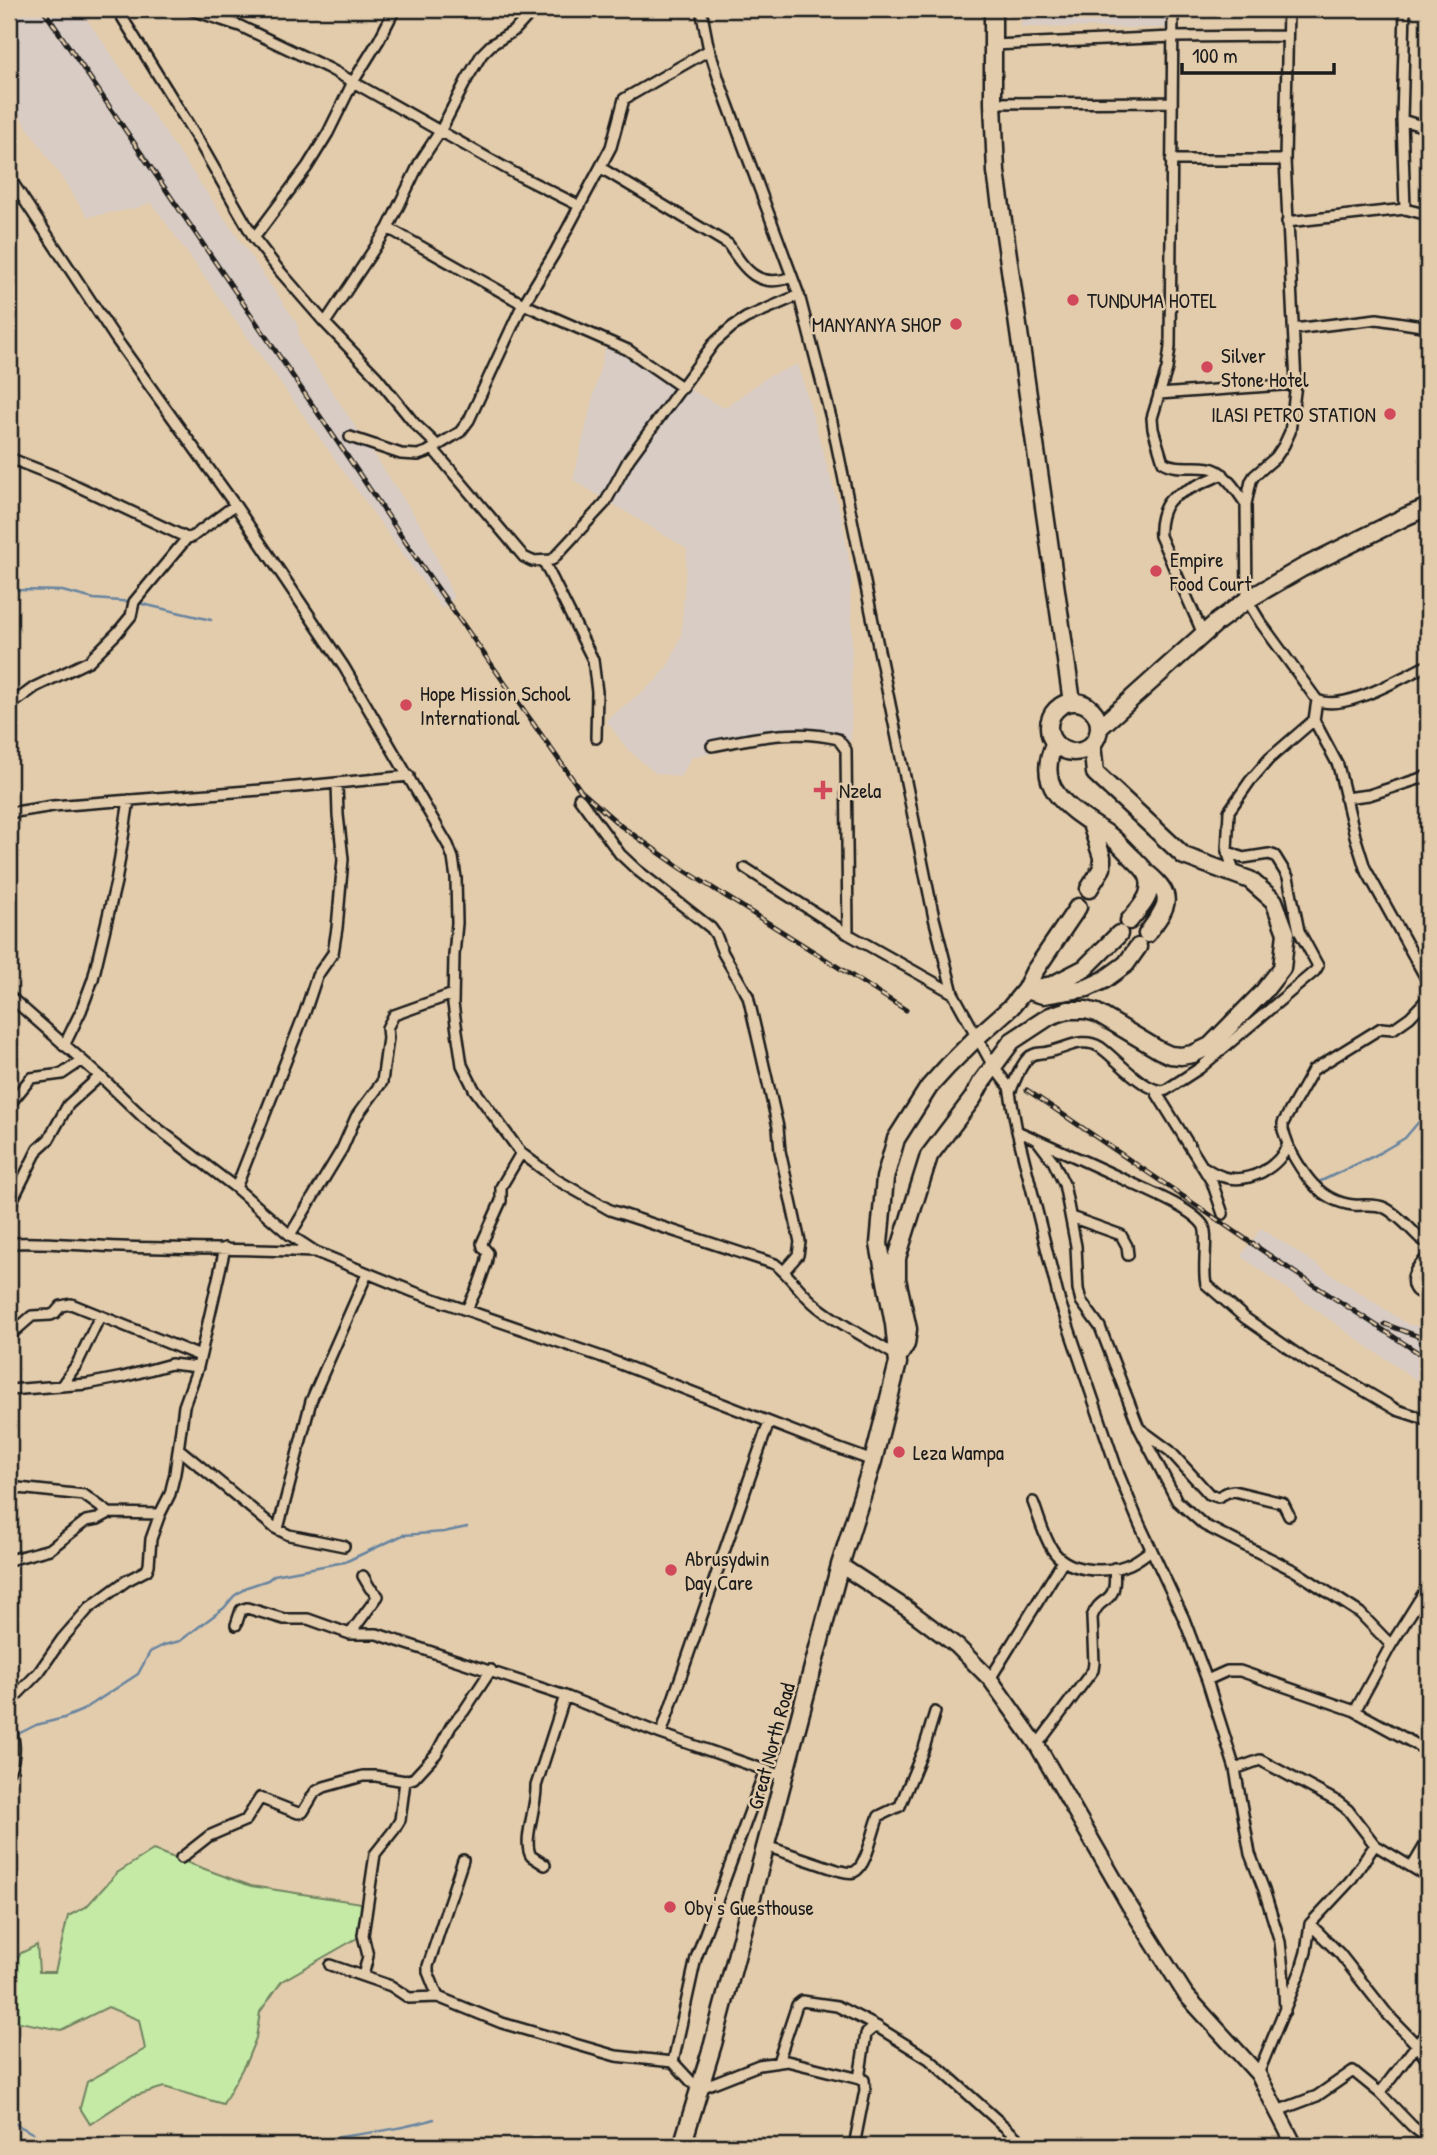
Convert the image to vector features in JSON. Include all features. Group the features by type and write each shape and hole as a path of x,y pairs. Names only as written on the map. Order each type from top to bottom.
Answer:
{"highway":[{"path":"993,9 996,172 1072,702"},
{"path":"1099,727 1203,634 1247,600 1302,568 1428,508"},
{"path":"1072,702 1083,704 1093,711 1099,727 1092,744 1076,751 1065,750 1055,743 1050,732 1050,720 1060,706 1072,702"},
{"path":"1025,990 1043,995 1087,988 1104,980 1126,964 1162,913 1166,902 1166,893 1160,883 1108,834 1063,803 1050,784 1047,765 1055,743"},
{"name":"Great North Road","path":"682,2146 713,2044 840,1565 873,1461 898,1357 906,1344 908,1329 896,1268 901,1242 929,1156 1012,1041 1051,1016 1068,1010 1086,1010 1097,1013 1170,1055 1192,1054 1210,1046 1264,991 1282,968 1286,933 1274,901 1250,880 1184,856 1095,773 1092,744"},
{"path":"1089,889 1102,868 1102,857 1091,824"},
{"path":"1025,990 1052,985 1085,968 1124,927 1149,894 1148,874"},
{"path":"898,1357 879,1244 885,1178 896,1139 948,1066 1011,1007 1025,990 1034,972 1078,907"}],"main road":[{"path":"840,1565 909,1610 957,1646 990,1679 1037,1745 1129,1905 1186,1995 1258,2074 1293,2143"}],"street":[{"path":"117,9 198,140 254,238 325,323 376,376 524,556 532,561 552,560 605,503 629,459 714,343 732,327 799,295"},
{"path":"189,9 240,26 298,53 516,174 580,206"},
{"path":"254,238 307,167 328,133 352,82 395,9"},
{"path":"325,323 388,228 420,162 441,130 482,54 515,30 534,9"},
{"path":"701,9 709,50 799,295 832,422 934,918 953,993 993,1066 1007,1082 1059,1299 1119,1475 1184,1619 1207,1680 1235,1769 1250,1854 1280,1942 1285,2011"},
{"path":"1173,9 1170,347 1167,369 1152,422 1163,463 1170,467 1216,470 1223,474 1246,504"},
{"path":"1288,9 1284,160 1296,384 1288,436 1276,457 1252,478 1246,504 1247,600 1317,700 1324,704 1360,697 1428,664"},
{"path":"1405,9 1402,120 1405,209"},
{"path":"993,45 1173,37 1287,36"},
{"path":"350,437 408,456 428,452 460,432 469,420 523,304 601,168 611,147 624,99 709,50"},
{"path":"993,103 1172,102"},
{"path":"1402,120 1428,128"},
{"path":"1171,160 1284,160"},
{"path":"601,168 728,244 737,257 760,279 773,282 792,277"},
{"path":"9,177 116,339 235,505 344,667 409,776 453,858 457,911 453,994 462,1065 474,1089 521,1153 573,1190 610,1210 641,1222 767,1259 784,1271 802,1294 820,1309 898,1357"},
{"path":"1287,222 1405,209 1428,215"},
{"path":"388,228 523,304 628,350 683,388"},
{"path":"1294,329 1377,319 1428,327"},
{"path":"1159,394 1296,384"},
{"path":"9,458 60,478 187,538"},
{"path":"1203,634 1160,536 1159,526 1171,499 1223,474"},
{"path":"9,706 35,687 89,660 124,625 131,616 134,602 187,538 200,532 235,505"},
{"path":"544,562 593,660 597,692 596,738"},
{"path":"1317,700 1314,720 1338,765 1365,868 1428,982"},
{"path":"1235,874 1227,851 1228,820 1234,803 1269,759 1314,720"},
{"path":"712,746 770,735 824,735 838,739 846,750 848,934"},
{"path":"9,813 53,806 409,776"},
{"path":"1345,798 1369,795 1428,776"},
{"path":"236,1188 305,1012 313,983 333,953 343,859 337,783"},
{"path":"579,798 626,859 716,935 727,961 748,996 778,1127 780,1151 800,1242 798,1255 784,1271"},
{"path":"64,1046 93,979 116,882 129,800"},
{"path":"1010,1092 1025,1060 1030,1056 1079,1043 1094,1043 1149,1088 1156,1091 1166,1090 1200,1068 1315,971 1318,966 1299,932 1288,877 1275,856 1269,854 1243,858 1227,851"},
{"path":"745,868 848,934 953,993"},
{"path":"290,1234 342,1149 356,1117 382,1082 387,1028 394,1015 453,994"},
{"path":"9,996 144,1118 316,1252 368,1274 605,1358 873,1461"},
{"path":"1428,998 1393,1029 1381,1028 1312,1070 1283,1123 1288,1146 1304,1176 1310,1178 1324,1196 1346,1204 1385,1208 1422,1240 1428,1241"},
{"path":"9,1105 31,1078 62,1074 81,1061"},
{"path":"9,1207 38,1147 49,1139 68,1105 100,1076"},
{"path":"1156,1091 1204,1167 1223,1214"},
{"path":"1017,1131 1181,1208 1201,1223 1206,1232 1203,1254 1206,1284 1235,1309 1310,1363 1336,1374 1397,1410 1428,1420"},
{"path":"1037,1140 1059,1171 1078,1255 1080,1297 1100,1326 1139,1428 1181,1506 1204,1525 1295,1571 1342,1601 1366,1618 1391,1645"},
{"path":"1204,1167 1224,1177 1243,1178 1274,1166 1288,1146"},
{"path":"467,1309 486,1264 488,1253 482,1243 500,1201 501,1187 521,1153"},
{"path":"1071,1217 1121,1234 1128,1255"},
{"path":"9,1243 316,1252"},
{"path":"9,1703 39,1672 62,1639 89,1608 126,1581 147,1570 151,1539 170,1494 185,1402 198,1367 225,1248"},
{"path":"1428,1257 1417,1267 1412,1280 1417,1292 1423,1295 1428,1293"},
{"path":"278,1530 311,1401 368,1274"},
{"path":"9,1336 32,1316 51,1315 71,1304 200,1356"},
{"path":"62,1385 77,1364 100,1316"},
{"path":"9,1390 87,1384 168,1364 198,1367"},
{"path":"661,1734 769,1422"},
{"path":"1139,1428 1170,1451 1209,1494 1218,1497 1234,1492 1283,1503 1289,1516"},
{"path":"179,1449 278,1530 289,1535 344,1546"},
{"path":"9,1487 83,1494 109,1513"},
{"path":"1033,1502 1050,1546 1063,1561 1075,1568 1114,1568 1128,1565 1151,1550"},
{"path":"9,1560 50,1549 86,1521 109,1513 160,1514"},
{"path":"990,1679 1063,1561"},
{"path":"1037,1745 1093,1670 1091,1617 1112,1595 1114,1568"},
{"path":"350,1634 378,1596 363,1576"},
{"path":"1355,1711 1391,1645 1428,1586"},
{"path":"236,1625 242,1610 249,1608 284,1619 308,1619 350,1634 377,1634 491,1670 785,1777"},
{"path":"181,1858 209,1836 246,1820 260,1798 298,1813 303,1812 316,1792 324,1787 363,1776 405,1780 414,1778 436,1754 451,1726 464,1712 491,1670"},
{"path":"1207,1680 1227,1671 1240,1671 1355,1711 1428,1751"},
{"path":"545,1866 531,1856 527,1842 536,1806 537,1786 565,1696"},
{"path":"766,1846 837,1870 855,1871 862,1864 879,1816 900,1806 935,1713"},
{"path":"9,1726 15,1741 14,1761 9,1771"},
{"path":"1235,1769 1260,1760 1318,1791 1348,1810 1375,1845 1428,1877"},
{"path":"673,2062 696,1958 765,1770"},
{"path":"363,1976 368,1956 363,1935 374,1858 400,1820 405,1780"},
{"path":"1412,1867 1428,1840"},
{"path":"1258,2074 1303,1962 1310,1924 1350,1881 1375,1845"},
{"path":"438,1997 428,1966 463,1860"},
{"path":"1310,1924 1340,1954 1428,2062"},
{"path":"330,1965 395,1987 409,1998 438,1997 502,2023 617,2056 673,2062 698,2089 747,2069 786,2061 859,2079 866,2083 854,2146"},
{"path":"778,2062 797,2005 802,2001 837,2006 929,2059 1026,2146"},
{"path":"859,2079 866,2034 873,2028 879,2028"},
{"path":"1380,2092 1428,2030"},
{"path":"1277,2111 1317,2096 1353,2071 1380,2092 1428,2139"}],"shaded area":[{"path":"9,9 80,9 297,323 300,343 425,531 454,598 442,609 151,202 137,208 88,217 9,100"},
{"path":"1022,9 1168,9 1168,28 1021,27"},
{"path":"608,335 648,366 724,408 767,377 798,364 842,518 852,578 851,741 825,742 779,729 716,752 692,757 680,777 655,773 627,749 606,720 656,681 670,662 681,636 687,549 573,480"},
{"path":"1261,1228 1409,1325 1428,1326 1428,1388 1241,1256"}],"green space":[{"path":"153,1850 251,1886 361,1903 359,1937 282,1981 260,2012 256,2038 223,2104 164,2087 131,2097 90,2124 80,2108 87,2082 145,2049 139,2020 108,2007 61,2030 9,2020 9,1965 13,1964 21,1953 37,1945 39,1972 55,1972 68,1916 86,1907 117,1873"}],"waterway":[{"path":"9,587 19,590 62,591 94,599 134,602 211,620"},
{"path":"1319,1182 1405,1138 1428,1111"},
{"path":"16,1735 36,1725 83,1710 138,1674 150,1652 180,1641 247,1587 268,1580 274,1575 345,1562 403,1535 444,1532 467,1527"},
{"path":"287,2146 398,2128 434,2119"},
{"path":"9,2120 39,2137 67,2146"}],"railway":[{"path":"43,9 426,572 581,791 621,826 681,868 906,1010"},
{"path":"1027,1090 1294,1272 1428,1359"},
{"path":"1385,1324 1428,1340"}],"place":[{"name":"TUNDUMA HOTEL","path":"1073,300"},
{"name":"MANYANYA SHOP","path":"956,324"},
{"name":"Silver Stone Hotel","path":"1207,367"},
{"name":"ILASI PETRO STATION","path":"1390,414"},
{"name":"Empire Food Court","path":"1156,571"},
{"name":"Hope Mission School International","path":"406,705"},
{"name":"Nzela","path":"823,790"},
{"name":"Leza Wampa","path":"899,1452"},
{"name":"Abrusydwin Day Care","path":"671,1570"},
{"name":"Oby's Guesthouse","path":"670,1907"}]}
